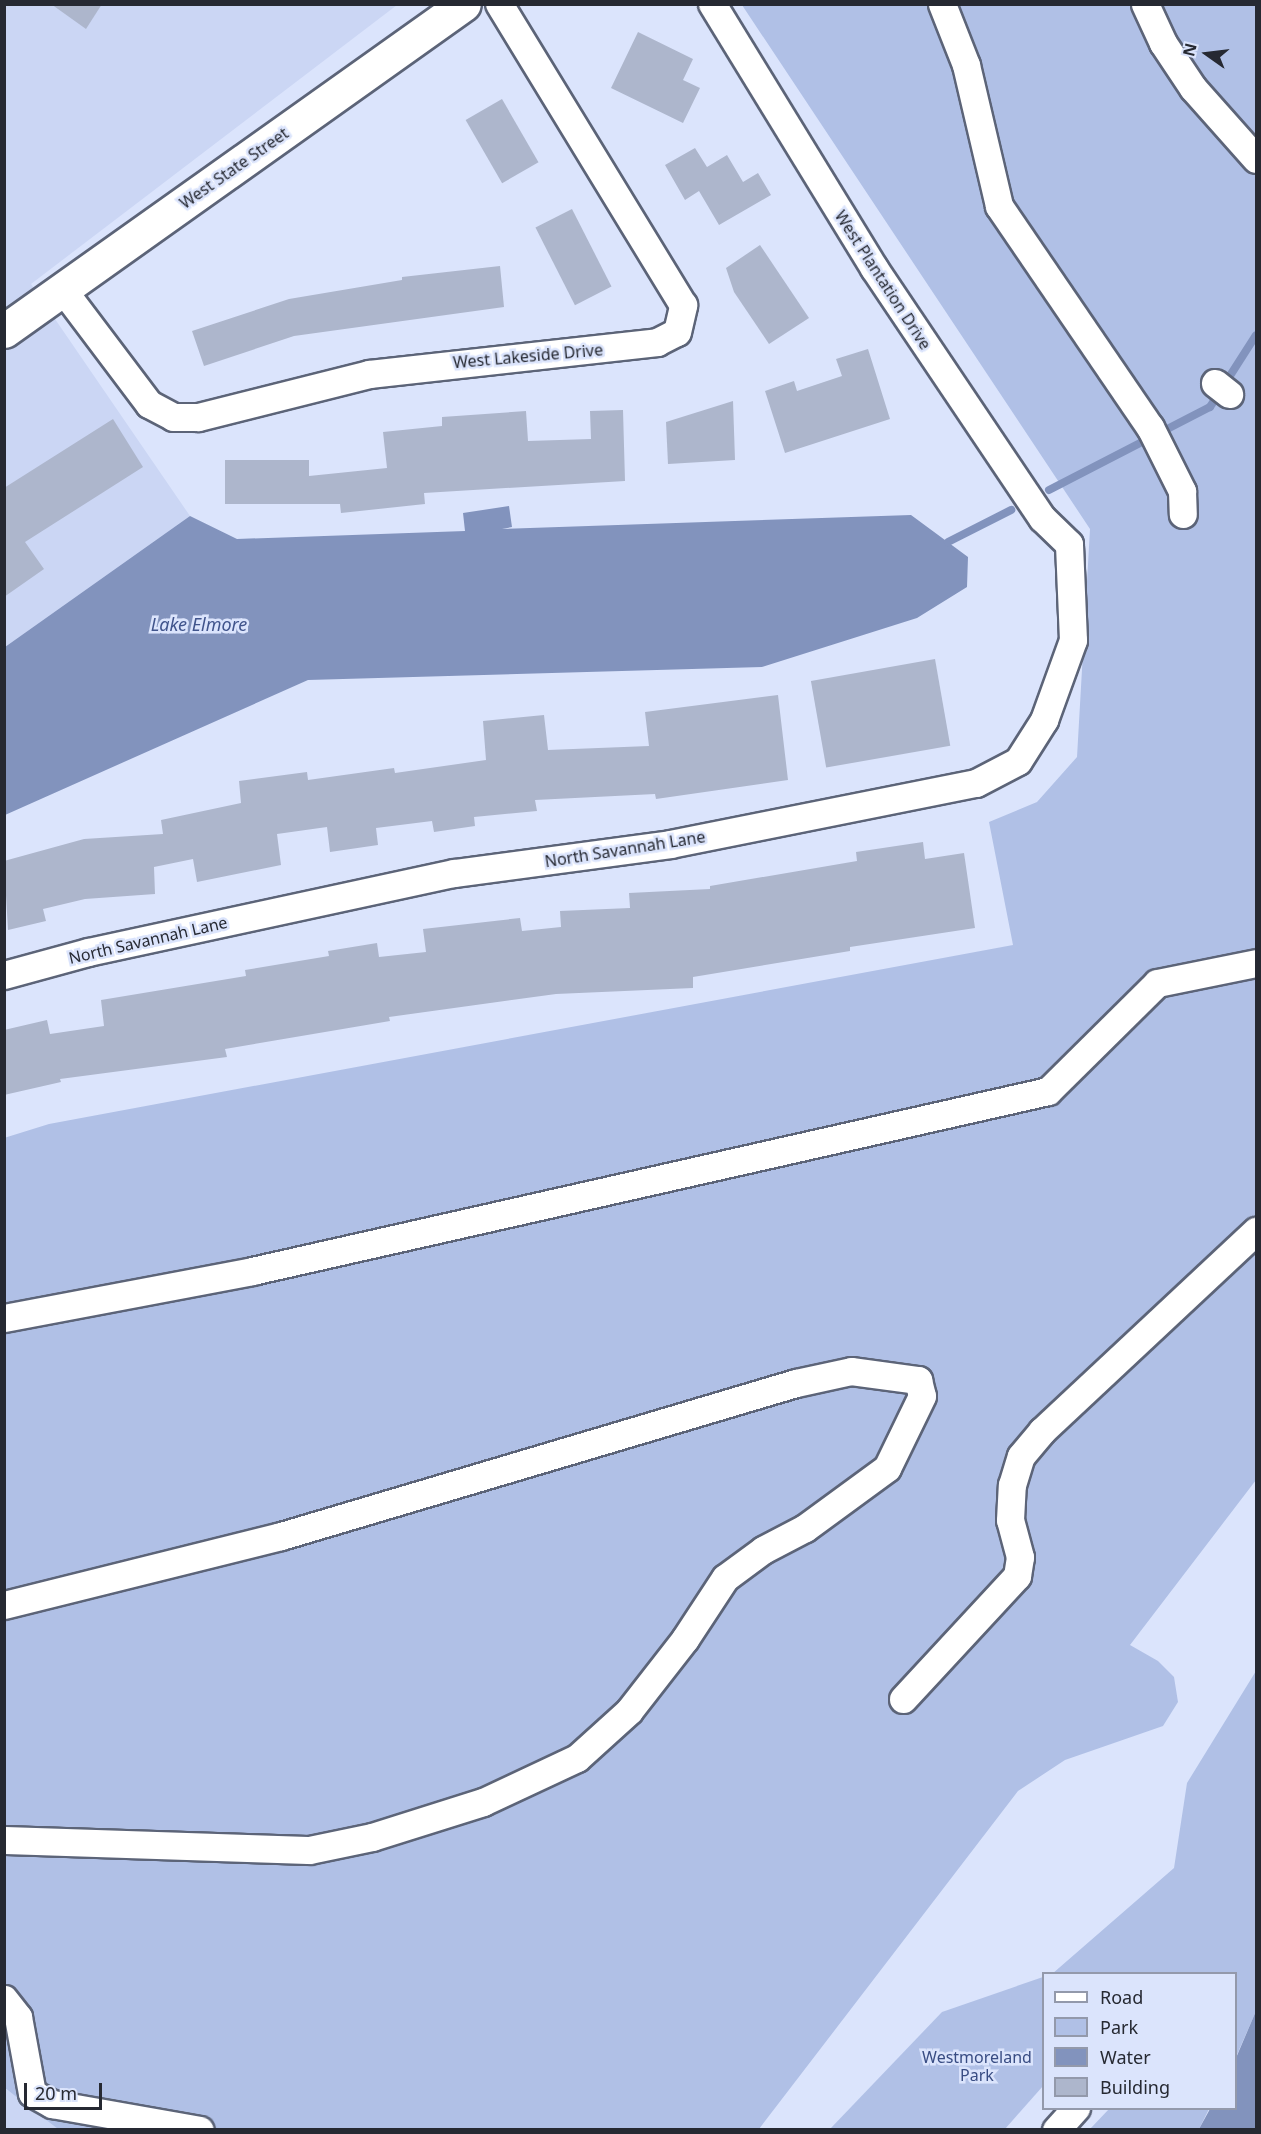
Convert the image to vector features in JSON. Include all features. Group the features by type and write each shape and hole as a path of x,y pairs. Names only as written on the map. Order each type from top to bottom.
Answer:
{"main road":[{"name":"West State Street","path":"4,331 464,4"}],"street":[{"name":"West Lakeside Drive","path":"63,290 149,404 173,417 198,417 378,372 657,342 677,332 682,305 499,4"},
{"name":"West Plantation Drive","path":"712,4 874,268 1042,518 1070,544"},
{"path":"942,4 966,65 999,206 1155,438 1182,490 1183,514"},
{"path":"1144,4 1163,43 1193,88 1257,159"},
{"name":"North Savannah Lane","path":"4,975 88,952 454,873 670,844 976,783 1018,761 1044,720 1073,640 1070,544"},
{"path":"4,1318 275,1266 1048,1091 1157,982 1257,963"},
{"path":"903,1698 1017,1576 1020,1557 1010,1520 1012,1485 1021,1456 1051,1423 1257,1231"},
{"path":"4,1605 281,1536 796,1383 851,1371 918,1380 922,1396 887,1468 805,1528 763,1550 725,1578 685,1639 629,1711 577,1758 483,1802 372,1836 309,1850 4,1840"},
{"path":"4,1999 18,2017 32,2093 52,2104 200,2130"},
{"path":"1056,2130 1075,2110"}],"shaded area":[{"path":"5,5 397,5 31,284 190,516 5,647"},
{"path":"4,2088 28,2103 58,2129 5,2129"}],"green space":[{"path":"742,5 1256,5 1256,1480 1130,1645 1158,1661 1174,1677 1178,1702 1163,1726 1065,1760 1018,1791 759,2129 58,2129 5,2088 4,1138 49,1124 1013,945 989,822 1037,802 1077,757 1090,529"},
{"path":"1256,1671 1256,2011 1237,2055 1237,1972 1054,1972 1174,1868 1187,1783"},
{"name":"Westmoreland Park","path":"1042,1977 1042,2087 1005,2129 830,2129 942,2012"},
{"path":"1108,2110 1208,2110 1199,2129 1090,2129"}],"water":[{"name":"Lake Elmore","path":"509,506 512,527 502,529 911,515 968,557 967,587 917,618 762,667 308,680 5,815 5,647 190,516 237,539 465,531 463,513"},
{"path":"1256,2011 1256,2129 1199,2129 1209,2110 1237,2110 1237,2056"}],"building":[{"path":"51,4 102,4 86,29"},
{"path":"638,32 693,59 683,80 700,88 683,123 611,88"},
{"path":"502,99 538,162 502,183 466,120"},
{"path":"695,148 707,167 727,155 743,182 758,173 771,195 719,225 699,191 685,200 665,165"},
{"path":"572,209 611,287 575,305 535,228"},
{"path":"760,245 809,318 769,344 734,292 726,268"},
{"path":"500,266 504,307 294,336 204,366 192,331 289,299 402,280 402,277"},
{"path":"868,349 890,419 785,453 765,391 794,381 797,391 842,376 836,359"},
{"path":"733,401 735,460 668,464 666,422"},
{"path":"623,410 625,481 424,493 425,504 341,513 340,504 225,504 225,460 309,460 309,476 387,468 383,432 442,426 442,417 526,411 528,441 591,439 590,411"},
{"path":"113,419 143,467 25,542 44,569 4,597 4,488"},
{"path":"935,659 950,746 826,768 811,681"},
{"path":"778,695 788,780 656,799 655,794 535,800 537,811 474,817 475,826 434,832 432,821 376,828 378,845 330,852 327,827 277,834 281,865 197,882 193,859 154,867 155,894 85,899 43,909 46,921 8,930 4,861 84,839 163,834 161,820 241,803 239,781 307,772 308,780 394,768 395,773 486,760 483,721 544,715 548,750 649,746 645,712"},
{"path":"923,842 925,859 964,853 975,928 850,947 850,951 693,977 693,988 556,994 389,1017 390,1021 225,1049 227,1057 60,1079 61,1082 4,1095 4,1030 47,1020 50,1034 104,1026 101,1000 246,976 245,970 329,956 328,951 377,943 379,957 426,952 423,929 520,918 522,931 561,927 560,911 630,908 629,893 710,889 710,886 857,861 856,852"}],"waterway":[{"path":"1049,490 1210,407 1256,335"},
{"path":"948,542 1011,510"}]}
